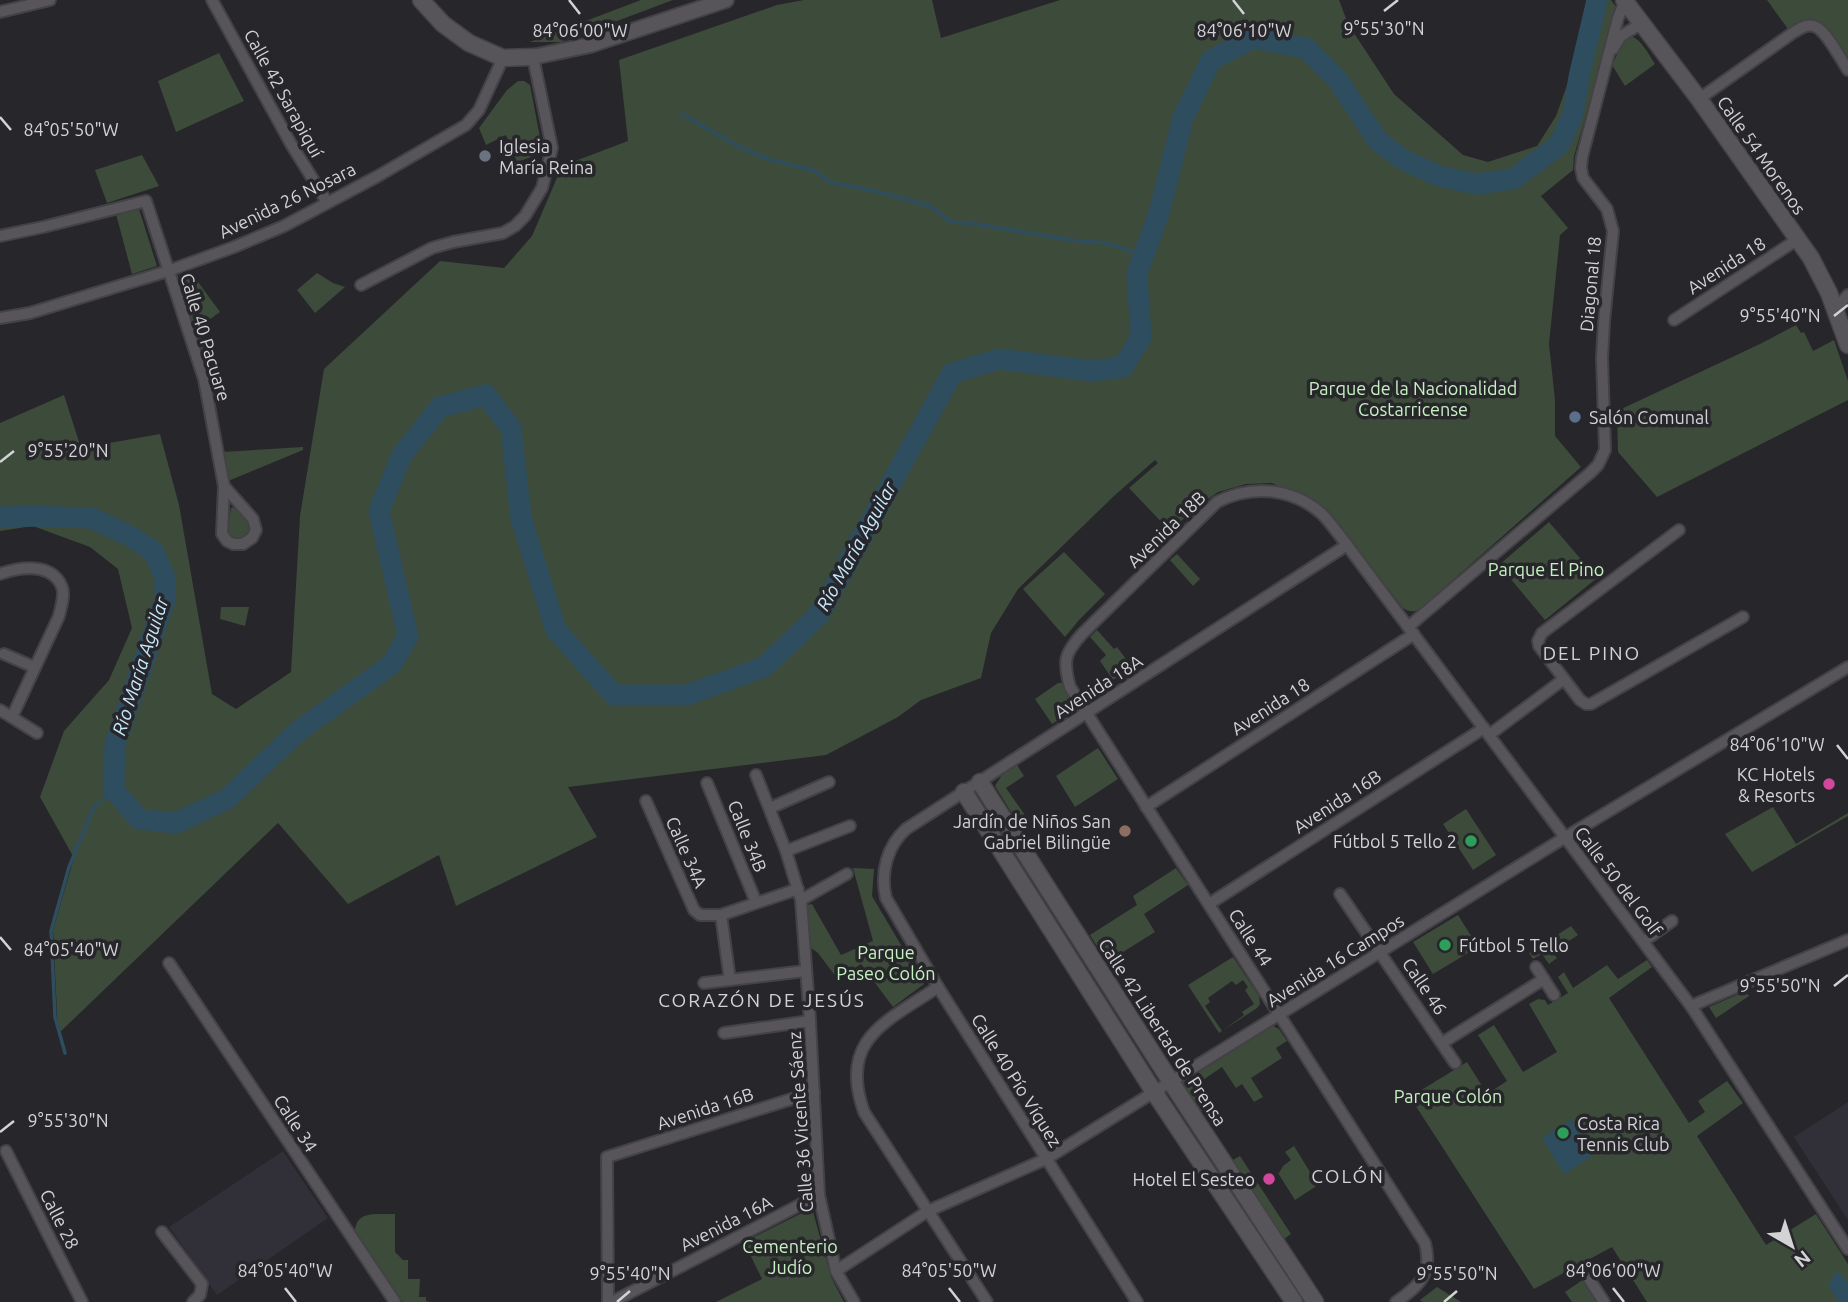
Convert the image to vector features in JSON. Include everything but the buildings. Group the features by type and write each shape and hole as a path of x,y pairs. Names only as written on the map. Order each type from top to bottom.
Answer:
{"main road":[{"path":"422,0 443,24 469,43 503,58 533,57"},
{"name":"Calle 54 Morenos","path":"1625,0 1798,239 1821,277 1848,345"},
{"name":"Calle 42 Libertad de Prensa","path":"980,782 1315,1302"},
{"path":"964,792 1154,1092 1294,1302"}],"street":[{"path":"0,12 50,0"},
{"name":"Calle 42 Sarapiquí","path":"212,0 291,144 327,202"},
{"path":"361,285 432,248 503,233 525,216 542,188 552,148 533,57 590,45 726,0"},
{"name":"Diagonal 18","path":"1602,458 1605,440 1602,358 1613,231 1607,209 1583,178 1581,168 1618,18 1625,0"},
{"path":"1608,57 1621,36 1642,23"},
{"path":"1699,99 1801,27 1808,25 1815,26 1822,32 1848,70"},
{"name":"Avenida 26 Nosara","path":"0,318 30,313 168,271 284,226 466,125 474,118 482,104 503,58"},
{"name":"Calle 40 Pacuare","path":"0,236 146,201 204,379 224,486 222,534 233,544 243,544 252,538 257,530 253,519 224,486"},
{"name":"Avenida 18","path":"1674,320 1798,239"},
{"path":"1835,309 1848,295"},
{"name":"Avenida 18","path":"1146,807 1411,630 1590,473 1602,458"},
{"name":"Avenida 18B","path":"1066,661 1069,648 1082,634 1217,502 1230,496 1260,491 1288,494 1322,515 1347,545"},
{"path":"1679,530 1542,633 1539,646 1580,700 1586,704 1596,702 1743,617"},
{"name":"Calle 50 del Golf","path":"1347,545 1691,1006 1848,1249"},
{"name":"Avenida 18A","path":"884,869 888,855 906,829 1347,545"},
{"path":"0,574 13,569 34,568 53,575 62,587 60,616 12,717"},
{"path":"4,654 34,667"},
{"name":"Calle 44","path":"1066,661 1070,687 1425,1243 1428,1255 1422,1279 1413,1290 1396,1302"},
{"name":"Avenida 16 Campos","path":"835,1270 928,1211 1046,1159 1564,838 1848,667"},
{"name":"Avenida 16B","path":"1209,904 1486,731 1563,678"},
{"path":"0,710 37,733"},
{"name":"Calle 36 Vicente Sáenz","path":"756,775 786,850 799,895 810,1021 819,1195 835,1270 854,1302"},
{"path":"770,808 829,782"},
{"name":"Calle 34B","path":"707,783 756,902"},
{"name":"Calle 34A","path":"646,801 694,909 700,915 721,915"},
{"path":"786,850 849,826"},
{"name":"Calle 40 Pío Víquez","path":"884,869 886,898 938,987 1137,1302"},
{"path":"730,980 721,915 756,902 799,895 847,874"},
{"name":"Calle 46","path":"1340,894 1455,1063"},
{"path":"1644,941 1672,921"},
{"path":"1691,1006 1848,940"},
{"name":"Calle 34","path":"169,963 395,1302"},
{"path":"1536,967 1554,995"},
{"path":"704,983 805,971"},
{"path":"1442,1043 1544,979"},
{"path":"938,987 878,1028 865,1043 856,1070 856,1082 864,1112 986,1302"},
{"path":"724,1033 810,1021"},
{"name":"Avenida 16B","path":"610,1302 607,1157 814,1092"},
{"name":"Calle 28","path":"6,1151 82,1302"},
{"name":"Avenida 16A","path":"610,1302 819,1195"},
{"path":"162,1232 199,1279 202,1290 193,1302"},
{"path":"1589,1279 1604,1302"}],"shaded area":[{"path":"1848,1102 1848,1220 1794,1137"},
{"path":"283,1151 328,1218 217,1295 169,1227"}],"green space":[{"path":"641,0 673,0 561,42 530,42"},
{"name":"Parque de la Nacionalidad Costarricense","path":"804,0 932,0 941,38 1060,0 1339,0 1348,24 1394,94 1463,155 1488,162 1537,146 1556,116 1572,71 1589,0 1611,0 1617,8 1574,156 1573,170 1541,196 1568,228 1560,235 1549,344 1555,400 1555,436 1581,467 1419,610 1413,611 1403,608 1327,509 1272,483 1246,484 1218,492 1170,531 1129,488 1158,463 1155,460 1018,589 991,633 981,678 921,700 898,717 826,755 568,787 597,837 456,906 439,855 348,904 278,823 58,1034 53,930 74,858 40,797 64,731 109,680 132,628 118,569 90,547 33,526 0,531 0,423 64,395 81,448 160,434 179,505 212,694 236,709 291,672 300,516 324,369 440,261 504,268 532,236 562,166 628,141 619,60 777,5"},
{"path":"1767,0 1848,0 1848,60 1817,21 1801,23 1788,29"},
{"path":"1631,36 1642,44 1655,64 1625,86 1612,65 1624,41"},
{"path":"219,53 244,101 176,132 158,81"},
{"path":"518,81 530,85 543,153 517,162 506,135 486,145 479,128 507,90"},
{"path":"142,155 159,186 107,203 95,170"},
{"path":"139,209 157,266 132,274 116,214"},
{"path":"190,271 220,312 195,330 179,279"},
{"path":"317,273 345,287 315,313 297,290"},
{"path":"1796,325 1801,333 1804,332 1813,351 1834,340 1848,381 1848,400 1657,497 1618,452 1617,411"},
{"path":"197,332 216,358 220,377 208,376 195,334"},
{"path":"303,447 303,450 228,481 222,452"},
{"path":"234,507 247,519 249,526 249,536 242,540 230,536 227,531 231,508"},
{"name":"Parque El Pino","path":"1549,522 1597,578 1545,620 1499,565"},
{"path":"1064,552 1105,594 1065,637 1023,589"},
{"path":"1177,554 1200,579 1193,586 1170,560"},
{"path":"221,607 249,607 245,626 220,619"},
{"path":"1097,630 1114,649 1117,647 1132,667 1113,680 1100,661 1106,655 1090,637"},
{"path":"1062,683 1077,706 1052,724 1035,699"},
{"path":"1098,748 1118,779 1075,807 1056,776"},
{"path":"1017,765 1024,776 1006,788 1027,818 1025,820 1028,824 1021,828 995,786 1002,775"},
{"path":"1773,807 1796,844 1848,813 1848,816 1752,872 1725,834"},
{"name":"Fútbol 5 Tello 2","path":"1466,809 1496,855 1473,870 1443,824"},
{"name":"Parque Paseo Colón","path":"853,868 874,869 872,896 924,984 893,1007 861,964 843,976 836,977 818,953 810,947 807,905 812,904 841,955 873,941"},
{"path":"1176,868 1188,885 1144,914 1155,932 1107,962 1090,935 1137,905 1133,896"},
{"name":"Fútbol 5 Tello","path":"1458,915 1478,947 1433,974 1413,942"},
{"path":"1571,926 1578,935 1552,952 1557,958 1549,964 1542,954 1533,959 1529,953"},
{"path":"1233,957 1259,996 1260,1004 1257,1008 1219,1033 1188,985","holes":["1243,980 1248,987 1245,990 1254,1004 1222,1031 1205,1006 1210,1002 1208,998 1232,981 1236,985"]},
{"name":"Costa Rica Tennis Club","path":"1647,960 1652,967 1609,998 1689,1123 1705,1112 1698,1101 1727,1081 1743,1103 1697,1136 1766,1245 1816,1214 1848,1264 1848,1302 1647,1302 1612,1247 1534,1289 1410,1097 1467,1062 1487,1094 1507,1081 1478,1035 1494,1025 1523,1072 1557,1052 1529,1004 1538,999 1545,1000 1548,1005 1568,993 1558,977 1564,972 1573,988 1607,965 1618,979"},
{"path":"1746,991 1749,996 1716,1018 1709,1007"},
{"path":"1273,1026 1279,1029 1287,1041 1276,1048 1282,1058 1251,1078 1263,1097 1254,1102 1242,1084 1236,1088 1222,1067 1194,1086 1208,1107 1199,1113 1182,1085 1183,1082"},
{"path":"1294,1146 1318,1185 1295,1200 1278,1173 1291,1160 1285,1152"},
{"path":"1240,1156 1291,1234 1284,1239 1231,1161"},
{"name":"Cementerio Judío","path":"812,1208 831,1277 844,1302 716,1302 762,1279 744,1242"},
{"path":"374,1214 395,1214 395,1252 403,1260 408,1260 408,1279 420,1279 419,1297 426,1297 426,1301 431,1302 403,1302 355,1230 361,1218"},
{"path":"1584,1279 1599,1302 1572,1302 1565,1292"},
{"path":"1437,1287 1461,1302 1420,1300"}],"water":[{"path":"1571,1120 1593,1155 1564,1174 1542,1138"},
{"path":"1833,1272 1841,1274 1848,1284 1848,1302 1839,1302 1828,1285 1833,1279"}],"waterway":[{"name":"Río María Aguilar","path":"0,517 92,518 132,537 154,552 165,578 165,600 115,744 114,790 139,819 176,823 227,799 297,732 392,664 408,636 379,511 402,455 440,407 486,395 511,428 521,518 556,630 614,695 687,695 764,667 819,615 952,373 999,359 1092,371 1123,367 1141,337 1137,274 1159,213 1183,118 1211,60 1253,38 1306,48 1337,79 1378,141 1404,160 1439,176 1476,184 1513,179 1559,145 1573,114 1597,0"},
{"path":"682,114 736,145 768,159 815,171 830,182 930,206 951,222 1107,243 1144,255"},
{"path":"65,1053 55,1017 51,931 69,867 94,807 114,790"}],"place":[{"name":"Iglesia María Reina","path":"485,156"},
{"name":"Salón Comunal","path":"1575,417"},
{"name":"KC Hotels & Resorts","path":"1829,784"},
{"name":"Jardín de Niños San Gabriel Bilingüe","path":"1125,831"},
{"name":"Fútbol 5 Tello 2","path":"1471,841"},
{"name":"Fútbol 5 Tello","path":"1445,945"},
{"name":"Costa Rica Tennis Club","path":"1563,1133"},
{"name":"Hotel El Sesteo","path":"1269,1179"}],"district":[{"name":"DEL PINO","path":"1592,653"},
{"name":"CORAZÓN DE JESÚS","path":"762,1000"},
{"name":"COLÓN","path":"1348,1176"}],"park label":[{"name":"Parque Colón","path":"1448,1096"}]}
